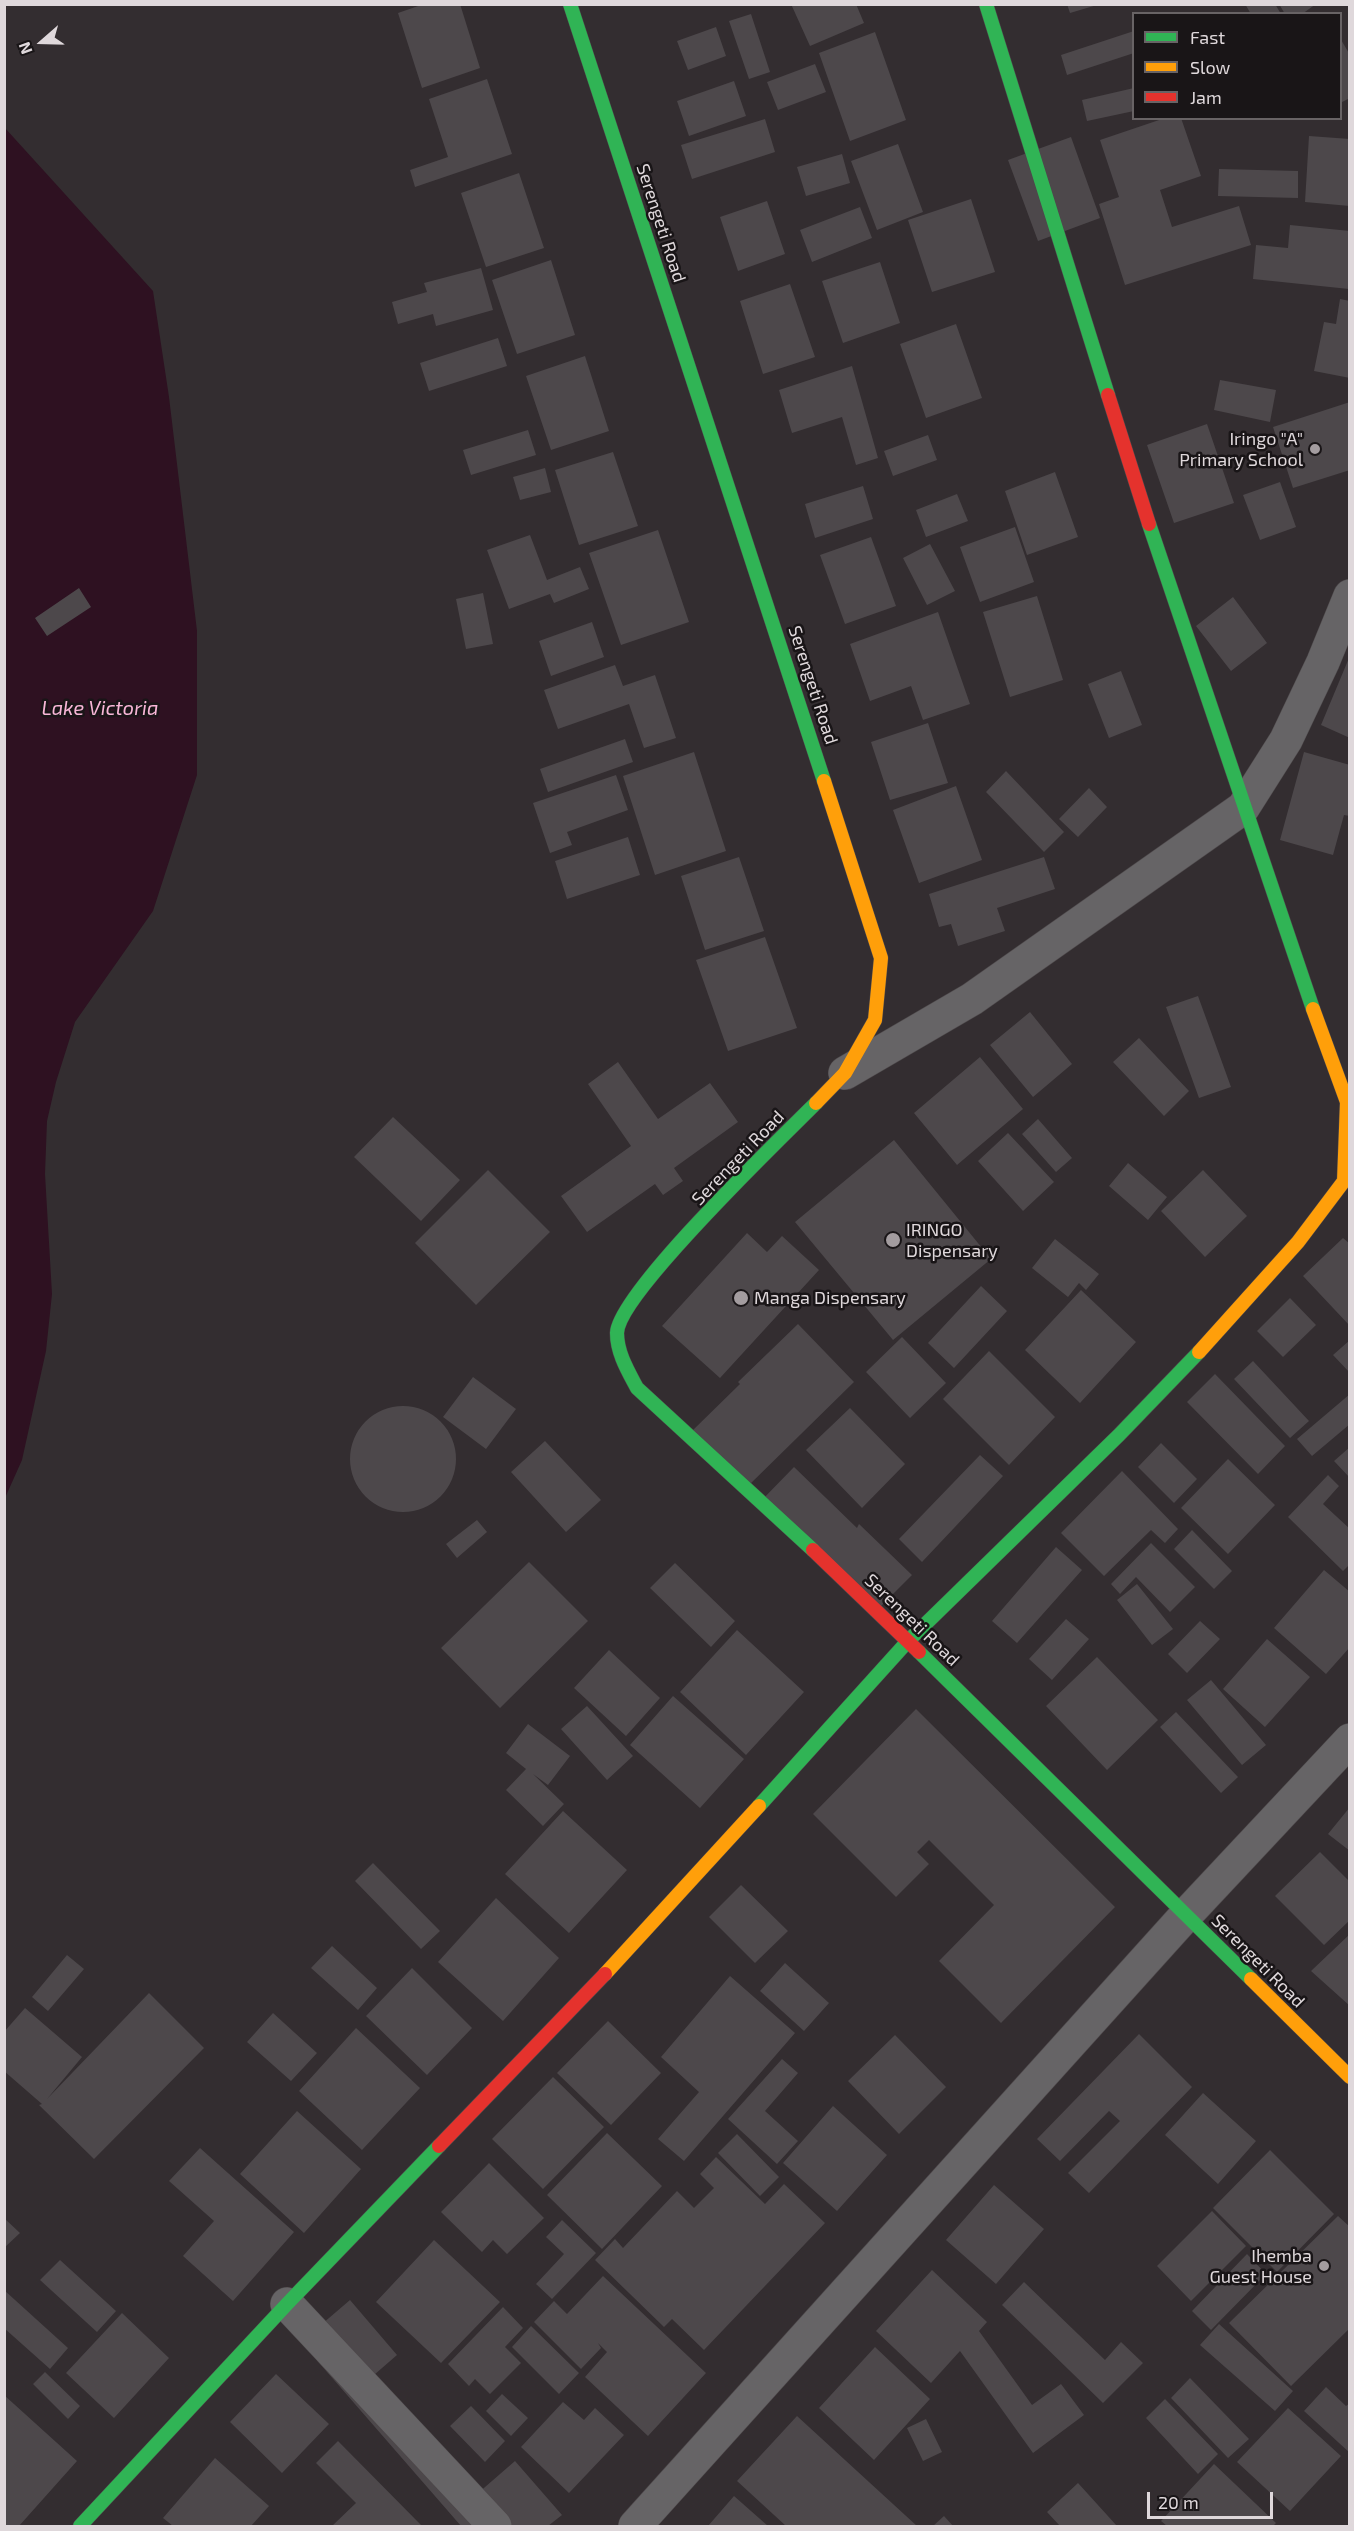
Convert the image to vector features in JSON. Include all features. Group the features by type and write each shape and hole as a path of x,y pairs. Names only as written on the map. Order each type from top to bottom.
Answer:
{"street":[{"name":"Serengeti Road","path":"570,4 731,490 881,958 875,1020 845,1073 664,1259 631,1304 617,1331 621,1358 637,1388 795,1533 908,1641 1350,2077"},
{"path":"80,2526 286,2304 637,1941 908,1641 1119,1435 1213,1336 1298,1242 1347,1179 1347,1102 1243,807 1161,563 986,4"},
{"path":"845,1073 972,999 1050,946 1243,807 1286,740 1323,662 1350,596"},
{"path":"635,2526 1186,1915 1350,1740"},
{"path":"286,2304 495,2526"}],"water":[{"name":"Lake Victoria","path":"5,128 153,291 169,397 197,631 197,775 153,911 75,1022 56,1082 47,1121 45,1174 52,1294 46,1351 22,1460 5,1498"}],"building":[{"path":"424,4 460,4 480,68 422,88 398,13"},
{"path":"791,4 856,4 864,23 810,46"},
{"path":"1067,4 1097,4 1097,5 1070,13"},
{"path":"1245,4 1275,4 1280,12 1250,12"},
{"path":"1279,4 1316,4 1305,12 1284,12"},
{"path":"751,14 770,72 749,79 729,21"},
{"path":"716,27 726,56 688,70 677,41"},
{"path":"875,32 906,120 850,141 819,53"},
{"path":"1132,32 1132,54 1067,75 1061,55"},
{"path":"1342,41 1350,55 1350,98 1342,102"},
{"path":"815,64 826,92 778,110 767,82"},
{"path":"487,79 512,154 415,187 410,170 448,157 429,99"},
{"path":"734,81 746,116 689,136 677,101"},
{"path":"1132,88 1132,111 1087,121 1082,100"},
{"path":"765,119 775,152 692,179 681,145"},
{"path":"1159,120 1182,120 1201,176 1160,190 1172,227 1239,206 1251,245 1125,285 1099,204 1119,197 1100,140"},
{"path":"1309,136 1350,139 1350,206 1305,202"},
{"path":"1071,137 1100,218 1038,241 1008,160"},
{"path":"898,144 923,212 877,230 851,161"},
{"path":"842,154 850,183 806,196 797,167"},
{"path":"1219,169 1298,171 1298,198 1218,196"},
{"path":"519,173 544,248 486,267 461,193"},
{"path":"971,199 995,272 932,292 908,220"},
{"path":"767,201 785,254 738,271 720,217"},
{"path":"860,207 872,238 812,262 800,230"},
{"path":"1290,225 1350,231 1349,289 1253,279 1256,245 1288,248"},
{"path":"551,260 575,335 517,354 492,280"},
{"path":"880,262 900,323 843,343 822,281"},
{"path":"481,268 493,310 436,326 433,314 398,324 392,302 427,292 424,283"},
{"path":"790,284 815,357 763,374 740,301"},
{"path":"1340,299 1350,301 1350,378 1314,371 1324,322 1336,324"},
{"path":"956,324 982,398 926,418 900,344"},
{"path":"498,338 507,366 429,391 420,363"},
{"path":"585,356 609,431 551,450 526,376"},
{"path":"852,366 878,458 856,465 842,417 792,433 779,390"},
{"path":"1220,380 1276,390 1270,422 1214,410"},
{"name":"Iringo \"A\" Primary School","path":"1350,402 1350,470 1293,488 1273,427"},
{"path":"1207,424 1234,503 1174,523 1147,445"},
{"path":"528,430 536,455 471,475 463,450"},
{"path":"928,435 937,460 893,476 884,451"},
{"path":"613,452 638,526 579,545 555,470"},
{"path":"545,468 551,492 520,500 513,477"},
{"path":"1055,472 1078,537 1027,555 1005,491"},
{"path":"1280,482 1296,527 1260,540 1243,495"},
{"path":"863,486 873,519 815,538 805,504"},
{"path":"957,494 968,521 926,537 916,510"},
{"path":"1015,527 1034,582 980,602 960,547"},
{"path":"658,530 689,622 621,645 589,553"},
{"path":"530,535 547,580 580,567 589,589 554,603 550,594 509,609 487,550"},
{"path":"871,537 896,606 845,624 820,555"},
{"path":"930,544 955,591 927,605 903,558"},
{"path":"79,588 91,607 47,636 35,618"},
{"path":"483,593 493,644 466,649 456,599"},
{"path":"1037,596 1063,680 1010,697 983,612"},
{"path":"1233,597 1267,643 1231,671 1196,626"},
{"path":"938,612 970,704 923,720 911,686 870,701 850,644"},
{"path":"592,622 604,657 551,676 539,641"},
{"path":"1350,658 1350,738 1321,725"},
{"path":"615,665 623,686 655,675 676,738 644,748 629,704 558,729 544,690"},
{"path":"1121,671 1142,725 1109,738 1088,684"},
{"path":"928,723 948,783 890,800 871,742"},
{"path":"625,739 633,762 548,792 540,769"},
{"path":"694,752 726,851 655,875 623,776"},
{"path":"1304,752 1350,765 1350,816 1344,815 1333,855 1280,840"},
{"path":"1006,771 1064,832 1044,852 986,792"},
{"path":"616,775 628,810 567,832 572,845 550,853 533,803"},
{"path":"956,786 982,860 919,883 893,810"},
{"path":"1089,788 1107,807 1078,837 1059,819"},
{"path":"628,837 640,875 567,899 555,861"},
{"path":"739,857 764,931 705,950 681,876"},
{"path":"1044,857 1055,889 997,908 1005,931 958,946 951,924 939,927 929,894"},
{"path":"765,937 797,1028 728,1051 696,960"},
{"path":"1198,996 1231,1087 1199,1098 1166,1007"},
{"path":"1030,1012 1072,1064 1033,1097 990,1045"},
{"path":"1139,1038 1189,1091 1164,1116 1113,1062"},
{"path":"980,1057 1023,1109 957,1165 914,1113"},
{"path":"618,1062 658,1119 710,1083 738,1122 674,1168 683,1181 663,1195 655,1184 587,1232 561,1196 631,1146 588,1084"},
{"path":"393,1117 460,1180 421,1221 354,1157"},
{"path":"1038,1119 1072,1158 1056,1172 1022,1134"},
{"path":"1008,1133 1054,1182 1023,1211 978,1161"},
{"name":"IRINGO Dispensary","path":"894,1140 991,1259 893,1340 795,1222"},
{"path":"1128,1163 1167,1197 1148,1220 1109,1186"},
{"path":"488,1170 550,1232 476,1305 415,1243"},
{"path":"1203,1170 1247,1216 1205,1257 1161,1211"},
{"name":"Manga Dispensary","path":"747,1233 767,1252 782,1236 819,1270 720,1378 662,1326"},
{"path":"1343,1238 1350,1244 1350,1326 1303,1276"},
{"path":"1055,1239 1099,1274 1086,1290 1079,1283 1068,1297 1032,1268"},
{"path":"981,1286 1007,1311 954,1368 928,1343"},
{"path":"1081,1290 1136,1342 1080,1403 1025,1350"},
{"path":"1290,1298 1316,1325 1283,1357 1257,1331"},
{"path":"798,1324 854,1382 747,1487 692,1431 740,1384 738,1382"},
{"path":"902,1337 946,1383 910,1418 866,1372"},
{"path":"1350,1340 1350,1373 1333,1355"},
{"path":"989,1351 1055,1417 1009,1465 943,1399"},
{"path":"1253,1361 1309,1421 1290,1438 1234,1379"},
{"path":"1215,1374 1285,1446 1258,1474 1187,1402"},
{"path":"473,1377 516,1409 486,1449 443,1417"},
{"path":"1350,1394 1350,1424 1312,1456 1297,1439"},
{"path":"403,1406 423,1410 440,1422 452,1439 456,1459 452,1479 440,1496 423,1508 403,1512 383,1508 366,1496 354,1479 350,1459 354,1439 366,1422 383,1410"},
{"path":"850,1408 905,1464 862,1508 806,1450"},
{"path":"545,1441 601,1500 566,1532 511,1472"},
{"path":"1161,1443 1197,1479 1174,1503 1138,1467"},
{"path":"1350,1447 1350,1478 1334,1461"},
{"path":"980,1455 1003,1476 922,1562 899,1539"},
{"path":"1228,1459 1275,1505 1228,1554 1181,1508"},
{"path":"794,1467 857,1528 859,1524 912,1575 873,1614 759,1503"},
{"path":"1122,1471 1178,1529 1165,1543 1151,1530 1104,1576 1061,1533"},
{"path":"1328,1475 1339,1486 1323,1504 1350,1529 1350,1564 1343,1571 1288,1517"},
{"path":"477,1520 487,1532 457,1558 446,1544"},
{"path":"1192,1530 1232,1571 1214,1589 1174,1549"},
{"path":"1151,1543 1195,1587 1170,1612 1136,1577 1120,1594 1111,1584"},
{"path":"1056,1547 1082,1570 1017,1643 992,1621"},
{"path":"529,1562 588,1621 500,1708 441,1648"},
{"path":"675,1563 735,1621 711,1647 650,1588"},
{"path":"1324,1570 1350,1592 1350,1647 1326,1674 1274,1628"},
{"path":"1137,1584 1173,1629 1152,1645 1117,1600"},
{"path":"1066,1619 1089,1639 1052,1680 1029,1659"},
{"path":"1200,1621 1220,1639 1187,1673 1168,1654"},
{"path":"737,1630 804,1692 746,1755 680,1692"},
{"path":"1267,1639 1310,1677 1265,1727 1223,1689"},
{"path":"609,1650 660,1698 626,1736 574,1688"},
{"path":"1097,1657 1158,1720 1107,1770 1046,1706"},
{"path":"1211,1680 1266,1745 1242,1765 1187,1700"},
{"path":"673,1696 744,1759 700,1808 630,1745"},
{"path":"587,1706 633,1756 607,1780 561,1729"},
{"path":"916,1709 1115,1907 1001,2023 939,1961 994,1905 929,1840 917,1852 929,1864 896,1897 813,1814"},
{"path":"1176,1712 1238,1777 1221,1793 1160,1727"},
{"path":"528,1724 570,1756 548,1785 533,1774 564,1804 543,1826 506,1790 526,1769 506,1753"},
{"path":"1350,1807 1350,1851 1328,1834"},
{"path":"563,1811 627,1870 569,1933 505,1874"},
{"path":"1320,1852 1350,1882 1350,1920 1324,1945 1275,1896"},
{"path":"373,1863 440,1931 421,1949 355,1881"},
{"path":"741,1885 788,1931 755,1963 709,1917"},
{"path":"496,1898 559,1958 503,2021 438,1962"},
{"path":"1350,1934 1350,2006 1311,1971"},
{"path":"332,1946 377,1988 358,2010 311,1968"},
{"path":"67,1955 84,1969 48,2011 32,1997"},
{"path":"785,1963 829,2003 804,2031 760,1991"},
{"path":"412,1968 472,2028 427,2075 366,2016"},
{"path":"730,1976 795,2033 684,2161 658,2139 699,2092 661,2057"},
{"path":"149,1993 204,2048 94,2159 39,2105 42,2104 4,2071 4,2032 25,2008 82,2057 47,2099"},
{"path":"273,2013 317,2053 291,2081 247,2042"},
{"path":"608,2021 661,2073 611,2125 557,2073"},
{"path":"356,2028 420,2088 362,2150 299,2091"},
{"path":"1139,2034 1192,2087 1089,2193 1068,2173 1120,2121 1109,2111 1060,2161 1037,2139"},
{"path":"895,2035 946,2087 899,2134 848,2081"},
{"path":"782,2059 798,2073 765,2111 798,2141 777,2164 728,2119"},
{"path":"553,2077 604,2127 543,2189 492,2139"},
{"path":"1203,2093 1256,2141 1218,2184 1165,2135"},
{"path":"833,2106 887,2155 837,2211 783,2163"},
{"path":"297,2111 361,2169 304,2233 240,2174"},
{"path":"607,2133 662,2186 602,2249 547,2195"},
{"path":"737,2134 779,2177 760,2196 718,2153"},
{"path":"200,2148 294,2232 233,2301 183,2256 214,2221 169,2181"},
{"path":"1270,2150 1334,2214 1277,2272 1213,2208"},
{"path":"716,2157 765,2204 784,2184 825,2223 704,2350 672,2319 664,2327 595,2260 615,2239 623,2248 677,2191 694,2208 714,2188 700,2174"},
{"path":"489,2163 544,2218 507,2254 493,2240 482,2252 441,2212"},
{"path":"994,2185 1044,2229 996,2284 946,2240"},
{"path":"1212,2211 1246,2246 1191,2301 1157,2266"},
{"path":"1338,2216 1350,2227 1350,2328 1291,2386 1229,2323"},
{"path":"4,2218 20,2233 4,2248"},
{"path":"562,2220 596,2253 552,2299 536,2284 564,2254 546,2237"},
{"path":"434,2240 500,2302 441,2363 376,2302"},
{"path":"1247,2254 1266,2274 1211,2330 1192,2311"},
{"path":"60,2260 116,2311 97,2332 40,2280"},
{"path":"932,2270 987,2322 979,2331 1032,2405 1061,2384 1084,2415 1033,2453 960,2351 931,2383 876,2331"},
{"path":"603,2276 706,2373 648,2436 585,2377 607,2352 598,2343 601,2348 581,2369 534,2322 554,2301 567,2314"},
{"path":"1024,2282 1105,2360 1121,2342 1143,2363 1103,2403 1002,2305"},
{"path":"4,2290 68,2348 50,2369 4,2328"},
{"path":"350,2300 397,2355 374,2375 477,2494 515,2461 562,2515 548,2526 461,2526 301,2342"},
{"path":"503,2307 523,2328 505,2347 521,2363 490,2394 475,2379 469,2386 448,2364"},
{"path":"122,2313 169,2358 114,2418 66,2373"},
{"path":"1219,2324 1293,2391 1275,2411 1200,2345"},
{"path":"531,2326 579,2373 559,2394 512,2347"},
{"path":"875,2347 930,2399 874,2460 819,2408"},
{"path":"45,2372 80,2406 68,2419 33,2384"},
{"path":"276,2374 329,2424 282,2473 230,2422"},
{"path":"1190,2378 1249,2439 1228,2458 1171,2398"},
{"path":"1326,2387 1346,2406 1350,2403 1350,2453 1304,2411"},
{"path":"502,2394 528,2418 511,2436 486,2411"},
{"path":"4,2395 77,2461 19,2526 4,2524"},
{"path":"1165,2399 1218,2454 1198,2474 1146,2418"},
{"path":"563,2402 584,2420 595,2408 624,2435 569,2493 521,2447"},
{"path":"471,2406 505,2441 485,2462 450,2426"},
{"path":"1288,2408 1341,2456 1290,2511 1237,2462"},
{"path":"797,2416 917,2526 786,2526 737,2481"},
{"path":"926,2419 942,2452 923,2461 907,2428"},
{"path":"338,2441 422,2526 332,2526 356,2503 316,2463"},
{"path":"215,2458 269,2506 251,2526 173,2526 163,2518"},
{"path":"1214,2464 1276,2523 1273,2526 1167,2526 1161,2521"},
{"path":"1078,2483 1117,2526 1060,2526 1047,2512"},
{"path":"734,2496 768,2526 708,2526"},
{"path":"944,2516 953,2526 933,2526"}],"traffic: fast":[{"path":"570,4 824,781"},
{"path":"986,4 1108,395"},
{"path":"1149,524 1313,1009"},
{"path":"813,1550 637,1388 621,1355 617,1333 624,1313 671,1252 816,1103"},
{"path":"759,1806 908,1641 1119,1435 1199,1352"},
{"path":"919,1652 1251,1979"},
{"path":"80,2526 287,2304 439,2146"}],"traffic: slow":[{"path":"816,1103 845,1073 875,1020 881,958 824,781"},
{"path":"1199,1352 1298,1242 1344,1181 1347,1102 1313,1009"},
{"path":"605,1974 759,1806"},
{"path":"1251,1979 1350,2077"}],"traffic: jam":[{"path":"1108,395 1149,524"},
{"path":"813,1550 919,1652"},
{"path":"439,2146 605,1974"}],"place":[{"name":"Iringo \"A\" Primary School","path":"1315,449"},
{"name":"IRINGO Dispensary","path":"893,1240"},
{"name":"Manga Dispensary","path":"741,1298"},
{"name":"Ihemba Guest House","path":"1324,2266"}]}
